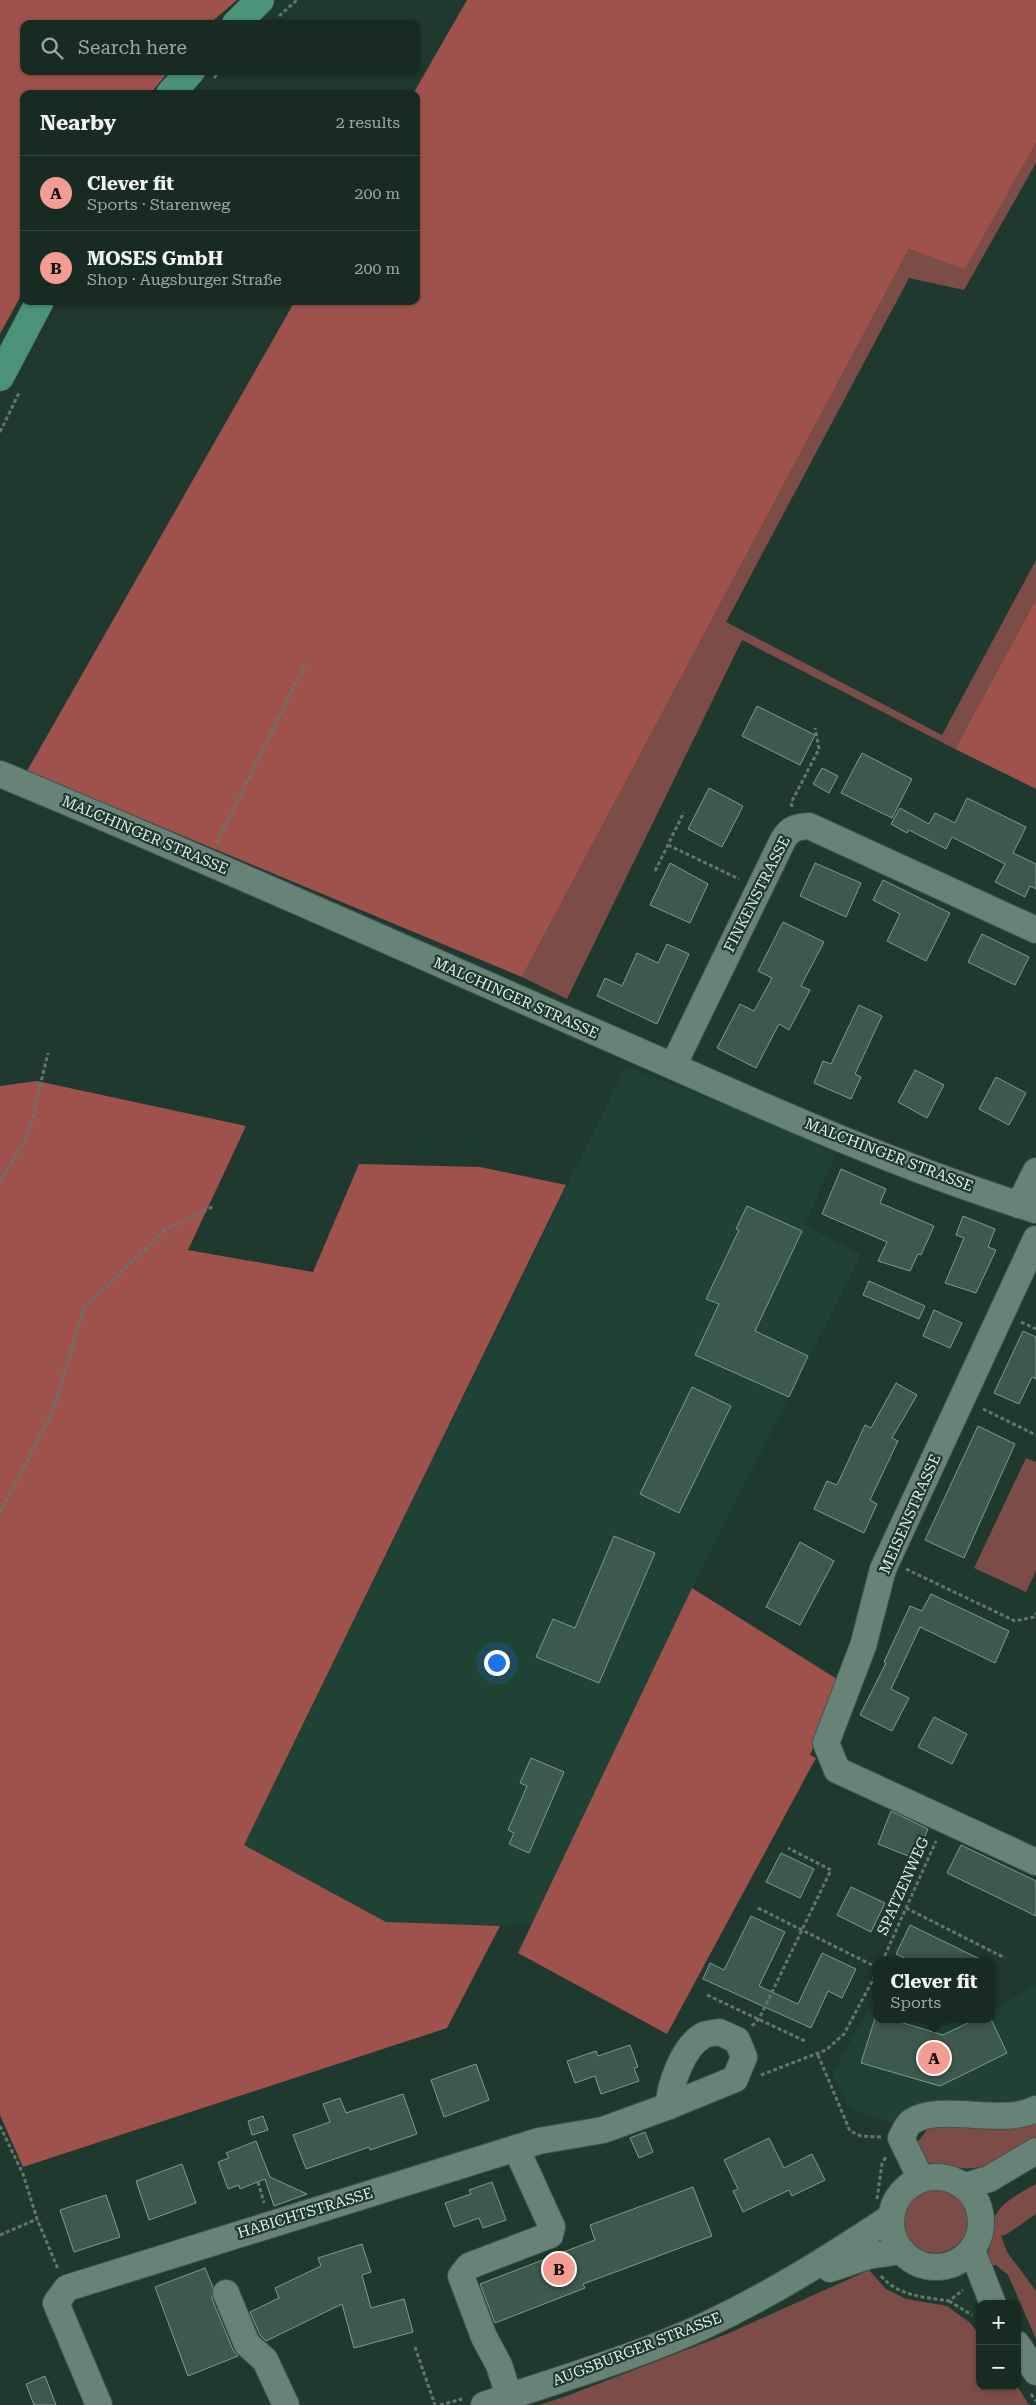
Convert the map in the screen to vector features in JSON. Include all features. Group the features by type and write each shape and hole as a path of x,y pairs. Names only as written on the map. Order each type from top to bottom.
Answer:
{"main road":[{"path":"245,20 268,9"},
{"path":"174,90 187,75"},
{"path":"0,377 38,305"}],"street":[{"name":"MALCHINGER STRASSE","path":"0,774 208,861 673,1066 896,1161 1027,1208"},
{"name":"FINKENSTRASSE","path":"673,1066 783,840 788,831 796,827 809,826 1036,930"},
{"path":"1027,1208 1036,1171"},
{"name":"MEISENSTRASSE","path":"1036,1239 887,1561 863,1646 826,1743 837,1770 1036,1862"},
{"path":"669,2106 669,2094 673,2079 690,2046 704,2035 719,2032 737,2040 744,2056 735,2079"},
{"name":"HABICHTSTRASSE","path":"67,2288 516,2148 540,2141 603,2130 735,2079"},
{"path":"921,2179 902,2142 910,2122 925,2115 1010,2116 1036,2108"},
{"path":"509,2396 499,2365 484,2337 461,2276 469,2266 550,2235 552,2227 516,2148"},
{"path":"965,2186 989,2179 1036,2151"},
{"path":"981,2210 998,2194 1036,2170"},
{"path":"944,2176 965,2186 977,2201 981,2210 981,2231 972,2250 958,2262 939,2267 924,2265 909,2258 895,2241 882,2212 893,2207 904,2190 921,2179 944,2176"},
{"name":"AUGSBURGER STRASSE","path":"787,2284 882,2212"},
{"path":"972,2250 983,2300"},
{"name":"AUGSBURGER STRASSE","path":"474,2402 509,2396 616,2361 703,2326 787,2284 868,2256 902,2251"},
{"path":"950,2265 959,2294 976,2303"},
{"path":"67,2288 56,2303 99,2405"},
{"path":"226,2293 247,2344 265,2360 286,2405"},
{"path":"1018,2345 1036,2372"}],"path":[{"path":"268,9 297,0"},
{"path":"208,861 306,662"},
{"path":"796,827 791,803 819,749 814,728"},
{"path":"655,871 684,812"},
{"path":"668,844 759,889"},
{"path":"0,1181 28,1136 48,1053"},
{"path":"0,1513 52,1413 84,1308 164,1230 214,1206"},
{"path":"963,1400 1036,1435"},
{"path":"887,1561 1015,1621 1034,1617 1036,1613"},
{"name":"SPATZENWEG","path":"884,1958 945,1820"},
{"path":"737,2040 759,2020 831,1870 788,1848"},
{"path":"758,1908 873,1966"},
{"path":"906,1908 1005,1958"},
{"path":"735,2079 757,2076 818,2055 844,2034 873,1980"},
{"path":"707,1995 807,2042"},
{"path":"818,2055 850,2131 861,2136 902,2142"},
{"path":"0,2126 23,2174 37,2219 67,2288"},
{"path":"882,2212 877,2199 882,2164 888,2154 902,2142"},
{"path":"0,2235 37,2219"},
{"path":"868,2256 873,2268 888,2285 907,2295 959,2294 976,2303"},
{"path":"415,2347 435,2405"},
{"path":"440,2405 474,2402"}],"shaded area":[{"path":"0,0 237,0 214,20 20,20 20,75 166,75 153,90 20,90 20,297 0,334"},
{"path":"467,0 1036,0 1036,143 965,269 909,249 522,977 27,771 293,305 420,305 420,90 415,90"},
{"path":"1036,143 1036,163 964,290 909,278 726,622 942,735 1036,560 1036,599 955,749 742,640 567,999 522,977 909,249 965,268"},
{"path":"1036,599 1036,789 955,749"},
{"path":"626,1066 838,1149 805,1225 861,1255 692,1588 534,1923 500,1926 386,1922 244,1845"},
{"path":"37,1081 246,1126 188,1250 313,1272 359,1164 480,1167 566,1185 244,1845 386,1922 500,1926 447,2028 23,2167 0,2115 0,1086"},
{"path":"1026,1458 1036,1462 1036,1571 1026,1592 974,1568"},
{"path":"692,1588 840,1681 810,1755 816,1758 667,2034 518,1953"},
{"path":"1036,1985 1036,2114 892,2123 850,2109 832,2074 873,2002 873,2023 995,2023 995,2008"},
{"path":"1036,2114 1036,2143 1008,2158 984,2166 959,2168 927,2162 917,2143 929,2127"},
{"path":"1036,2184 1036,2214 1001,2236 1007,2252 1036,2291 1036,2339 1021,2305 1021,2300 1019,2300 1008,2275 996,2265 988,2265 990,2235 996,2215 1002,2207 1021,2192"},
{"path":"935,2185 948,2188 959,2195 966,2206 969,2219 966,2232 959,2243 948,2250 935,2253 922,2250 911,2243 904,2232 901,2219 904,2206 911,2195 922,2188"},
{"path":"869,2270 886,2289 906,2299 947,2306 969,2322 976,2330 976,2390 1020,2390 1029,2405 539,2405 727,2334"}],"building":[{"path":"757,706 815,735 800,765 742,736"},
{"path":"862,753 912,779 892,818 841,793"},
{"path":"822,768 838,776 829,793 813,784"},
{"path":"709,788 743,806 722,847 688,829"},
{"path":"967,798 1026,827 1013,853 1036,864 1036,889 1030,886 1025,897 995,882 1005,864 952,837 946,849 909,830 907,833 891,824 900,808 929,824 935,813 955,823"},
{"path":"670,863 708,884 690,923 650,905"},
{"path":"815,863 861,883 846,917 800,896"},
{"path":"883,880 950,913 926,961 887,941 900,914 873,900"},
{"path":"783,922 824,942 801,986 810,990 789,1030 779,1024 756,1068 717,1048 740,1004 754,1011 772,978 758,971"},
{"path":"982,934 1029,957 1015,985 968,962"},
{"path":"667,944 689,954 657,1024 597,996 605,978 622,986 637,953 658,963"},
{"path":"859,1005 882,1016 855,1074 861,1077 851,1099 814,1083 823,1061 831,1064"},
{"path":"915,1070 944,1085 927,1118 898,1102"},
{"path":"996,1077 1026,1093 1009,1125 979,1109"},
{"path":"841,1169 886,1189 880,1203 934,1226 921,1255 918,1254 910,1271 878,1261 887,1242 822,1214"},
{"path":"747,1206 802,1231 755,1331 808,1356 789,1397 695,1355 719,1304 706,1299 739,1230 736,1229"},
{"path":"963,1216 995,1229 988,1247 996,1250 976,1293 945,1283 964,1238 956,1235"},
{"path":"869,1281 925,1306 919,1319 863,1295"},
{"path":"934,1310 962,1323 950,1348 923,1336"},
{"path":"1023,1331 1036,1337 1036,1379 1032,1377 1019,1404 994,1393"},
{"path":"896,1383 917,1395 892,1438 898,1441 870,1500 877,1504 864,1533 814,1509 827,1481 837,1485 865,1425 871,1428"},
{"path":"692,1387 731,1406 679,1513 640,1494"},
{"path":"978,1426 1015,1444 964,1558 925,1540"},
{"path":"614,1536 655,1553 599,1683 536,1657 553,1619 575,1628"},
{"path":"800,1542 834,1561 800,1625 766,1607"},
{"path":"931,1594 1009,1631 995,1663 920,1627 891,1689 909,1698 892,1731 860,1715 886,1663 884,1662 910,1606 922,1611"},
{"path":"934,1717 967,1734 952,1764 918,1747"},
{"path":"531,1758 564,1772 529,1853 509,1844 514,1833 508,1830 527,1786 520,1783"},
{"path":"891,1811 928,1829 916,1859 878,1844"},
{"path":"961,1845 1036,1881 1036,1916 947,1873"},
{"path":"781,1853 814,1869 800,1898 766,1882"},
{"path":"851,1887 885,1903 871,1932 837,1915"},
{"path":"751,1916 785,1932 759,1986 798,2004 822,1953 856,1969 842,1998 828,1991 811,2028 703,1979 710,1963 724,1970"},
{"path":"910,1925 978,1958 904,1958 896,1954"},
{"path":"874,2023 903,2023 943,2035 968,2023 993,2023 1007,2053 940,2086 861,2063"},
{"path":"630,2045 638,2067 634,2068 639,2081 601,2094 595,2076 575,2083 567,2061 596,2051 598,2056"},
{"path":"476,2064 489,2100 444,2117 431,2080"},
{"path":"403,2094 417,2134 370,2150 369,2147 306,2169 293,2135 330,2122 323,2104 340,2098 346,2113"},
{"path":"263,2116 268,2130 252,2135 248,2121"},
{"path":"645,2132 653,2152 639,2158 630,2138"},
{"path":"769,2138 784,2168 812,2154 825,2180 792,2196 789,2190 743,2212 733,2191 738,2189 724,2160"},
{"path":"256,2141 270,2177 307,2194 274,2206 265,2179 240,2189 239,2185 228,2189 218,2162 229,2158 226,2153"},
{"path":"182,2164 196,2203 149,2220 136,2181"},
{"path":"492,2182 506,2220 483,2228 479,2218 454,2227 445,2203 471,2194 469,2190"},
{"path":"693,2187 712,2236 583,2284 585,2288 495,2323 480,2284 595,2240 590,2225"},
{"path":"106,2195 120,2237 74,2252 60,2210"},
{"path":"362,2244 371,2272 362,2275 371,2308 404,2299 413,2332 354,2348 342,2304 266,2341 260,2335 250,2312 279,2298 275,2288 321,2266 318,2258"},
{"path":"205,2268 213,2287 212,2299 233,2350 238,2356 188,2376 155,2287"},
{"path":"45,2376 56,2405 34,2405 26,2384"}],"place":[{"name":"Clever fit","path":"934,2058"},
{"name":"MOSES GmbH","path":"559,2269"}]}
